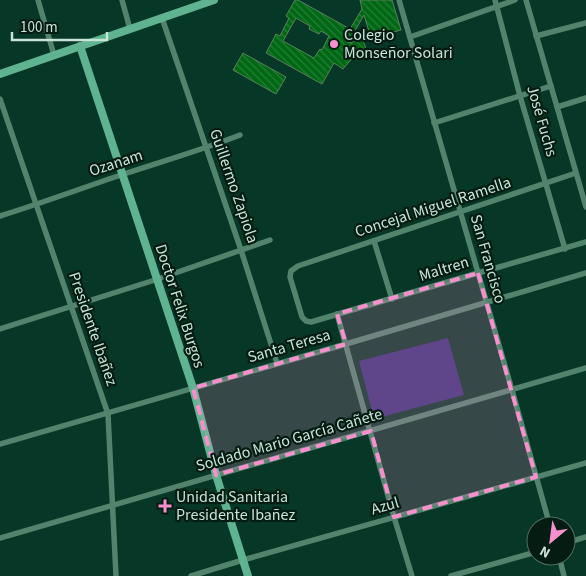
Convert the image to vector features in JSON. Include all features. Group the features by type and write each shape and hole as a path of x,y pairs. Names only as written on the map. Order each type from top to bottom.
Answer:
{"street":[{"path":"38,0 54,55"},
{"path":"122,0 130,29"},
{"path":"0,74 214,0"},
{"name":"San Francisco","path":"399,0 547,516"},
{"path":"410,37 496,3 515,0"},
{"path":"526,0 576,173 585,196 586,207"},
{"name":"José Fuchs","path":"496,3 520,96 565,249"},
{"name":"Guillermo Zapiola","path":"162,18 241,250 277,363"},
{"path":"536,36 586,23"},
{"name":"Doctor Felix Burgos","path":"80,46 193,388 216,475 248,576"},
{"path":"434,123 550,86"},
{"path":"557,107 586,98"},
{"name":"Presidente Ibañez","path":"0,99 108,414 116,576"},
{"name":"Ozanam","path":"0,216 240,135"},
{"name":"Concejal Miguel Ramella","path":"311,322 306,321 302,317 290,277 291,271 298,266 576,173"},
{"path":"0,329 158,279 270,240"},
{"path":"374,241 392,299"},
{"name":"Maltren","path":"311,322 586,242"},
{"name":"Santa Teresa","path":"0,444 586,273"},
{"path":"337,314 412,576"},
{"name":"Soldado Mario García Cañete","path":"0,538 586,368"},
{"name":"Azul","path":"191,576 586,463"},
{"path":"451,576 526,555"}],"highlighted area":[{"path":"478,273 536,477 394,517 371,431 216,475 193,388 346,344 337,314"}],"shaded area":[{"path":"448,338 464,395 374,419 359,361"}],"building":[{"name":"Colegio Monseñor Solari","path":"295,0 298,0 350,29 362,9 360,0 392,0 401,30 371,38 364,15 348,43 363,40 366,49 359,50 343,69 334,63 322,84 266,53 276,34 280,36 289,18 286,16","holes":["296,18 310,26 309,29 319,34 321,31 329,36 322,50 320,49 314,58 283,41"]},
{"path":"243,53 286,77 276,94 233,70"}],"place":[{"name":"Colegio Monseñor Solari","path":"334,44"},
{"name":"Unidad Sanitaria Presidente Ibañez","path":"165,506"}]}
